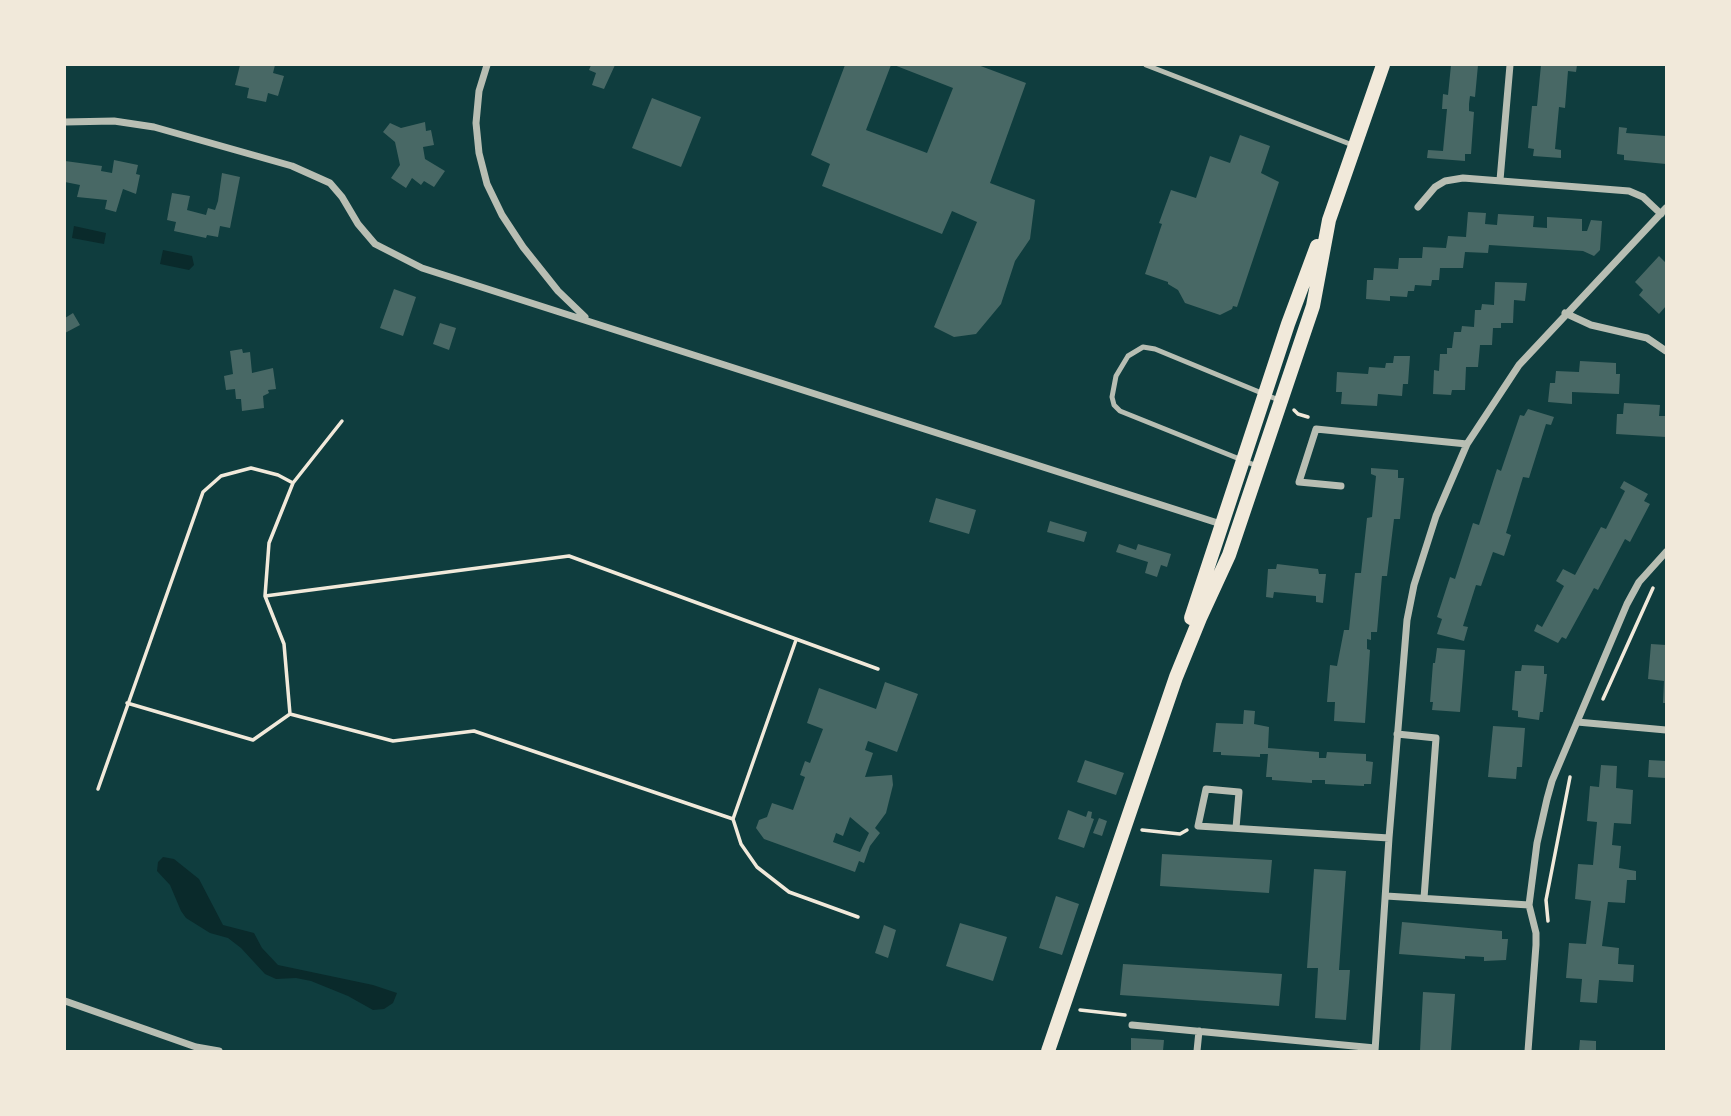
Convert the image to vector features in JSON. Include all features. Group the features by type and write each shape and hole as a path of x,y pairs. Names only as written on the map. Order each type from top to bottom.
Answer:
{"main road":[{"path":"1176,677 1191,618 1308,268 1329,220 1383,65"},
{"path":"1048,1051 1176,677 1199,618 1226,565 1258,467 1287,405 1313,306 1329,220"}],"street":[{"path":"487,65 479,91 476,123 479,153 487,184 502,215 523,247 558,291 592,322"},
{"path":"1500,180 1510,65"},
{"path":"65,122 114,121 154,127 306,171 320,177 337,190 367,237 389,253 422,268 1238,529"},
{"path":"1132,1025 1333,1048 1375,1049 1407,620 1414,584 1436,516 1466,444 1519,365 1663,211 1629,191 1463,178 1445,181 1426,196 1418,207"},
{"path":"1565,313 1591,325 1647,338 1666,351"},
{"path":"1341,486 1299,482 1316,429 1466,444"},
{"path":"1528,1051 1536,945 1530,905 1537,843 1546,799 1627,604 1639,582 1666,552"},
{"path":"1577,722 1666,730"},
{"path":"1397,734 1436,738 1424,898"},
{"path":"1237,828 1239,792 1206,789 1198,826 1389,838"},
{"path":"1385,896 1530,905"},
{"path":"65,1001 196,1049 219,1051"},
{"path":"1197,1051 1199,1031"}],"lane":[{"path":"1146,65 1355,146"},
{"path":"1258,467 1120,411 1114,405 1112,397 1116,376 1128,356 1143,347 1155,349 1287,405"}],"path":[{"path":"1287,405 1298,414 1311,418 1316,429"},
{"path":"290,714 284,644 265,596 269,543 293,483 342,421"},
{"path":"98,789 203,492 221,476 251,468 278,475 293,483"},
{"path":"265,596 569,556 878,669"},
{"path":"1593,723 1654,586 1660,580"},
{"path":"796,640 733,819 741,844 757,867 789,892 858,917"},
{"path":"127,703 253,740 290,714 393,741 474,731 733,819"},
{"path":"1549,923 1546,900 1571,773"},
{"path":"1142,830 1180,834 1198,826"},
{"path":"1078,1010 1126,1015 1132,1025"}],"water":[{"path":"74,226 106,233 104,244 72,238"},
{"path":"163,250 192,256 194,265 189,270 160,264"},
{"path":"163,857 174,859 199,879 223,925 254,933 262,948 278,965 373,985 397,993 393,1003 384,1009 373,1010 311,981 296,978 276,979 265,974 228,938 210,933 186,918 170,885 157,871 158,862"}],"building":[{"path":"240,65 275,65 273,73 284,76 278,96 268,93 266,102 247,98 249,88 235,85"},
{"path":"591,65 615,65 604,89 592,85 596,73 589,70"},
{"path":"845,65 891,65 866,130 927,153 953,88 894,65 978,65 1026,83 990,183 1035,200 1030,239 1015,261 1001,304 976,334 954,337 934,327 977,222 952,211 942,234 822,186 830,164 811,155"},
{"path":"1451,65 1478,65 1475,97 1470,96 1469,104 1469,111 1474,112 1471,154 1465,154 1465,161 1427,158 1428,150 1443,151 1447,109 1442,109 1443,94 1448,95"},
{"path":"1541,65 1577,65 1576,72 1568,71 1565,108 1559,107 1555,149 1561,150 1561,158 1533,156 1534,149 1528,148 1532,106 1537,106"},
{"path":"652,98 701,117 681,167 632,148"},
{"path":"425,122 426,131 431,130 434,145 423,147 425,159 445,171 434,187 424,181 421,185 412,178 406,188 391,178 400,165 395,142 383,132 390,123 401,128"},
{"path":"1619,127 1627,128 1626,133 1666,136 1666,164 1624,160 1624,155 1617,154"},
{"path":"1240,135 1270,146 1261,173 1279,182 1237,307 1233,306 1220,315 1185,303 1178,290 1168,282 1145,274 1171,190 1196,198 1210,156 1230,163"},
{"path":"114,160 138,165 136,174 140,175 136,194 123,189 116,212 105,209 107,200 77,197 80,185 65,182 65,161 102,166 101,171 112,173"},
{"path":"222,173 240,177 230,228 220,226 218,237 207,235 206,238 174,231 176,222 167,220 172,193 190,196 187,210 206,215 208,208 215,210"},
{"path":"1468,212 1486,213 1485,224 1497,225 1498,214 1534,216 1533,227 1547,228 1547,217 1582,219 1582,231 1587,231 1591,220 1602,221 1600,250 1594,256 1583,251 1489,245 1488,253 1465,252 1463,268 1440,268 1439,280 1432,280 1431,286 1415,285 1414,291 1408,291 1407,297 1390,296 1390,301 1366,299 1367,280 1373,280 1374,268 1398,269 1399,258 1422,258 1423,247 1446,248 1448,236 1466,237"},
{"path":"1659,256 1666,263 1666,306 1659,314 1639,295 1643,290 1635,282"},
{"path":"1495,282 1527,283 1525,301 1514,300 1513,323 1501,323 1501,328 1493,328 1492,345 1480,345 1478,367 1466,367 1465,390 1452,390 1451,395 1433,394 1434,370 1439,371 1440,354 1447,354 1447,348 1452,348 1454,332 1461,332 1462,326 1474,327 1475,310 1481,310 1482,304 1494,305"},
{"path":"394,289 416,297 403,336 380,328"},
{"path":"73,313 80,325 65,333 65,318"},
{"path":"440,323 456,328 449,350 433,344"},
{"path":"242,349 243,353 250,352 252,373 273,368 276,389 268,390 269,393 263,396 264,408 242,411 241,399 236,399 235,389 226,390 224,376 233,374 230,351"},
{"path":"1394,356 1410,356 1408,384 1403,384 1402,396 1378,394 1377,406 1341,404 1342,392 1336,392 1337,372 1368,374 1369,367 1385,368 1386,363 1393,363"},
{"path":"1580,361 1616,363 1616,374 1620,374 1619,394 1572,392 1572,404 1548,402 1550,383 1555,383 1556,371 1579,372"},
{"path":"1624,403 1660,405 1659,416 1666,416 1666,437 1616,434 1617,414 1623,414"},
{"path":"1528,409 1554,417 1551,425 1546,424 1529,478 1523,477 1506,533 1511,535 1504,556 1493,552 1481,586 1476,585 1463,626 1468,627 1464,641 1437,634 1442,619 1437,617 1450,577 1455,579 1473,523 1479,525 1497,469 1501,471 1520,415 1524,416"},
{"path":"1371,468 1398,470 1398,478 1404,478 1400,519 1394,519 1387,576 1382,576 1377,632 1371,632 1371,640 1367,639 1367,649 1370,650 1365,723 1334,721 1335,702 1327,702 1330,665 1337,666 1344,630 1349,630 1355,573 1361,573 1367,518 1372,517 1376,476 1371,474"},
{"path":"1624,481 1648,494 1644,501 1650,504 1630,542 1625,539 1598,590 1594,588 1566,639 1562,637 1558,643 1534,631 1537,624 1542,627 1564,586 1556,581 1563,569 1575,575 1601,527 1606,529 1625,491 1620,488"},
{"path":"936,498 976,510 969,534 929,522"},
{"path":"1050,521 1087,532 1084,542 1047,532"},
{"path":"1119,544 1136,550 1138,544 1171,554 1167,567 1161,565 1157,577 1145,573 1148,562 1116,552"},
{"path":"1277,564 1318,569 1319,574 1326,574 1323,603 1316,602 1316,596 1274,592 1273,598 1266,597 1268,569 1276,569"},
{"path":"1651,644 1666,645 1666,703 1663,703 1664,681 1648,679"},
{"path":"1437,648 1465,650 1460,712 1432,710 1433,702 1430,702 1433,663"},
{"path":"1522,665 1544,666 1544,674 1547,674 1543,712 1540,712 1539,720 1518,717 1518,711 1512,710 1515,671 1521,671"},
{"path":"885,682 918,694 897,752 868,741 865,750 873,753 865,777 892,775 893,785 886,813 875,828 880,833 870,846 864,863 859,861 855,872 764,839 756,828 759,820 767,817 772,803 793,810 805,777 800,775 805,761 810,763 823,729 807,723 819,688 876,709","holes":["850,817 869,833 860,852 833,842 836,833 843,836"]},
{"path":"1244,710 1255,711 1254,724 1269,727 1268,748 1319,752 1319,758 1326,758 1327,752 1366,754 1366,761 1373,762 1371,784 1364,786 1325,784 1325,780 1312,780 1312,783 1272,780 1272,777 1266,777 1268,754 1260,754 1260,757 1221,755 1221,752 1213,752 1216,723 1243,724"},
{"path":"1493,726 1525,728 1522,767 1517,767 1516,779 1488,777"},
{"path":"1085,760 1124,773 1116,795 1077,782"},
{"path":"1649,760 1666,761 1666,778 1648,777"},
{"path":"1601,765 1617,766 1616,788 1633,790 1631,824 1614,823 1612,845 1621,846 1619,868 1636,871 1636,880 1627,880 1625,903 1608,902 1602,946 1619,948 1618,964 1634,965 1633,982 1599,980 1597,1003 1580,1002 1582,979 1566,978 1569,943 1586,944 1591,901 1575,899 1578,864 1593,865 1597,822 1587,821 1590,786 1599,787"},
{"path":"1068,810 1086,817 1088,811 1092,812 1091,818 1094,819 1084,848 1058,839"},
{"path":"1099,818 1107,821 1102,836 1093,833"},
{"path":"1162,854 1272,860 1269,893 1160,886"},
{"path":"1314,869 1346,871 1339,970 1350,970 1346,1020 1315,1018 1318,968 1307,968"},
{"path":"1056,896 1079,904 1062,955 1039,948"},
{"path":"1402,922 1502,931 1502,939 1508,939 1506,960 1484,961 1484,957 1465,956 1465,959 1399,954"},
{"path":"960,923 1007,937 993,981 946,966"},
{"path":"884,925 896,930 888,958 875,953"},
{"path":"1123,964 1282,974 1279,1006 1120,995"},
{"path":"1423,992 1455,994 1451,1051 1420,1051"},
{"path":"1131,1038 1164,1040 1163,1051 1131,1051"},
{"path":"1580,1040 1596,1041 1596,1051 1579,1051"}]}
